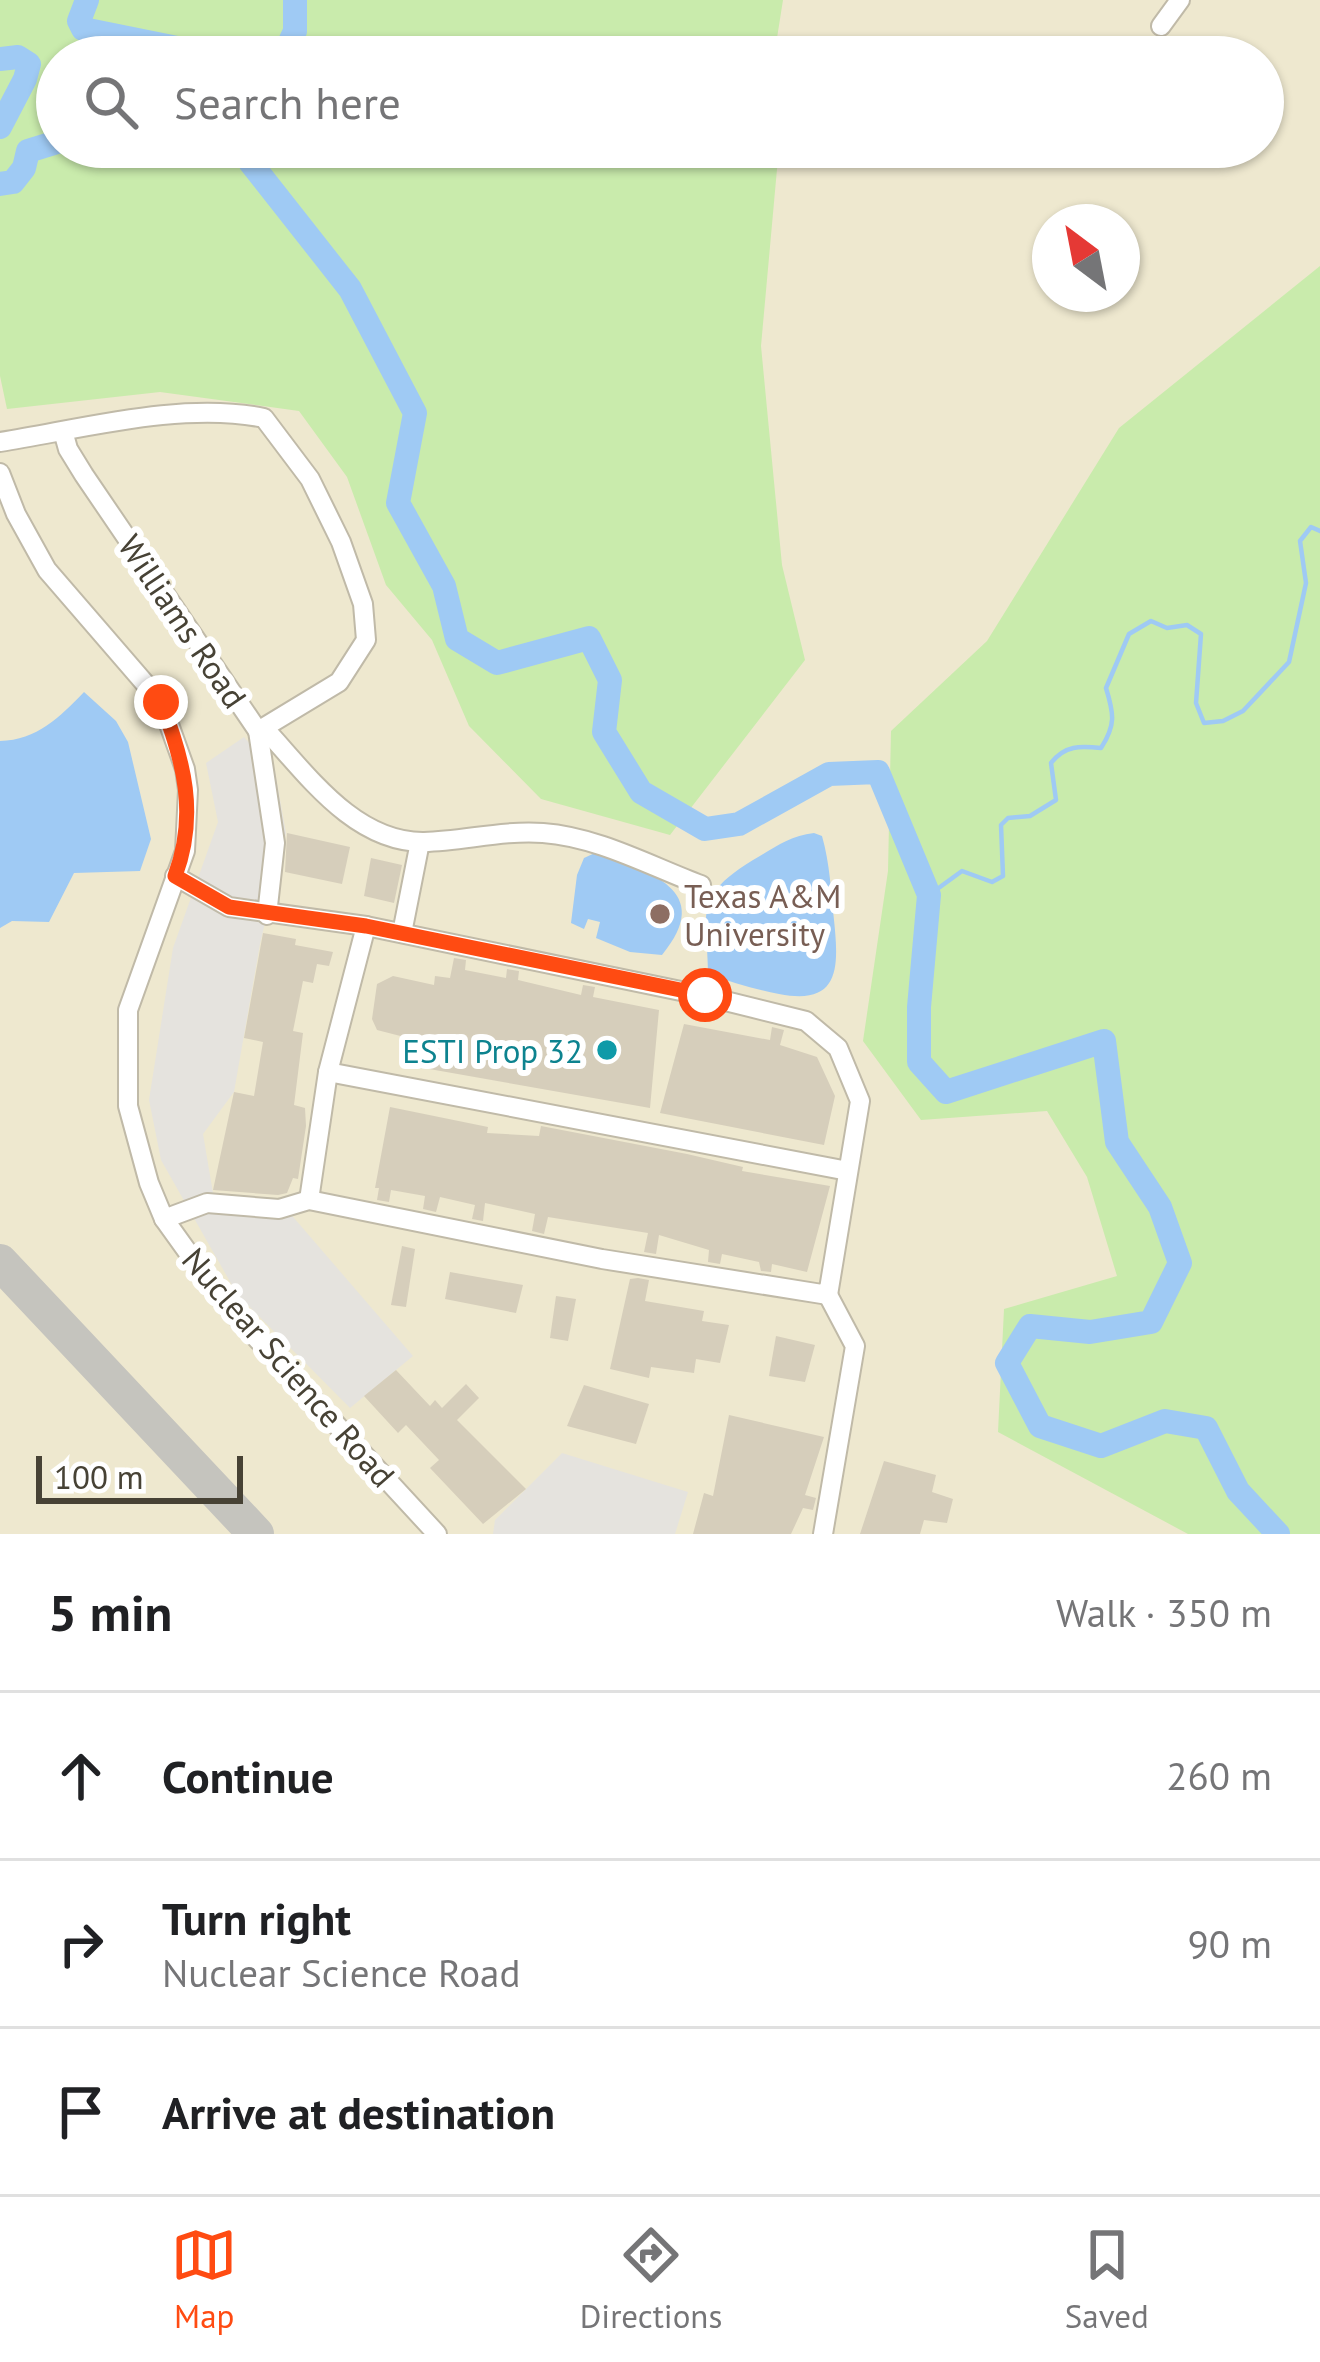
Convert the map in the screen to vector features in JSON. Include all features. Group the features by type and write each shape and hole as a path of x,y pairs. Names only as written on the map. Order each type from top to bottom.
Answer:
{"street":[{"path":"1161,26 1180,0"},
{"name":"Williams Road","path":"231,411 264,418 310,479 341,542 363,604 366,640 339,682 261,730 76,462 63,431 231,411"},
{"path":"0,442 63,431"},
{"name":"Nuclear Science Road","path":"0,473 47,570 161,702 188,790 184,850 132,994 125,1047 128,1106 138,1150 164,1219 225,1304 437,1534"},
{"path":"261,730 344,811 398,840 420,842 493,833 568,836 701,885"},
{"path":"261,730 275,843 267,915"},
{"path":"402,934 420,842"},
{"path":"175,876 229,907 366,926 705,995 806,1021 838,1048 860,1101 828,1295 855,1346 823,1534"},
{"path":"309,1200 328,1072 366,926"},
{"path":"328,1072 848,1171"},
{"path":"164,1219 207,1203 279,1209 309,1200 602,1259 828,1295"}],"shaded area":[{"name":"Texas A&M University","path":"0,0 1320,0 1320,1534 0,1534"},
{"path":"244,737 275,772 286,833 260,944 234,1092 203,1134 213,1193 288,1211 413,1356 350,1408 237,1294 161,1160 149,1100 173,948 218,822 206,763"},
{"path":"562,1453 688,1492 675,1534 493,1534 495,1520"}],"green space":[{"path":"0,0 783,0 777,36 36,36 36,168 777,168 761,346 782,565 805,660 670,835 541,799 469,726 432,640 386,585 347,477 299,411 160,392 7,409 0,376"},
{"path":"1320,266 1320,1534 1188,1534 998,1432 1004,1309 1117,1276 1087,1177 1047,1111 921,1120 863,1041 888,871 891,731 987,641 1119,428"}],"water":[{"path":"84,692 116,721 128,742 151,839 140,871 74,873 49,922 12,921 0,928 0,741 37,732"},
{"path":"814,833 822,836 825,846 836,937 835,968 825,989 799,996 779,994 708,973 706,920 712,896 734,873 775,847"},
{"path":"597,852 655,876 679,899 682,914 677,933 662,955 630,952 596,938 600,922 588,919 584,929 571,923 577,875 584,858"}],"building":[{"path":"287,833 350,847 342,884 285,872"},
{"path":"371,858 402,865 394,903 364,896"},
{"path":"263,933 333,952 329,966 317,964 313,983 303,981 293,1031 303,1033 294,1105 305,1108 306,1126 298,1179 293,1178 287,1193 278,1195 213,1190 234,1092 254,1096 263,1042 244,1038"},
{"path":"454,958 466,960 465,970 506,978 507,969 519,971 518,980 581,995 583,985 595,987 593,997 659,1010 650,1108 418,1067 420,1041 377,1030 372,1019 377,984 393,976 434,985 435,976 450,978"},
{"path":"684,1024 770,1040 772,1027 784,1030 780,1045 817,1057 835,1096 824,1145 660,1113"},
{"path":"390,1107 488,1127 487,1133 539,1136 541,1126 830,1186 807,1272 772,1264 771,1272 761,1271 759,1262 722,1254 720,1264 708,1262 709,1250 659,1235 656,1254 644,1252 648,1233 548,1217 544,1234 532,1231 535,1214 485,1203 483,1221 472,1219 475,1205 440,1197 436,1212 423,1209 425,1196 391,1190 389,1202 377,1200 379,1188 375,1188"},
{"path":"402,1246 415,1249 406,1307 391,1305"},
{"path":"450,1272 523,1285 516,1313 445,1299"},
{"path":"630,1279 649,1280 645,1301 704,1311 702,1321 729,1325 720,1363 696,1359 694,1373 651,1367 649,1378 610,1369"},
{"path":"556,1296 576,1299 568,1341 550,1338"},
{"path":"776,1336 815,1345 805,1382 769,1376"},
{"path":"396,1370 430,1406 435,1400 442,1408 466,1384 479,1398 457,1420 526,1489 483,1524 430,1468 439,1460 406,1425 398,1433 364,1396"},
{"path":"584,1385 649,1404 636,1444 567,1426"},
{"path":"729,1415 824,1437 805,1495 816,1498 813,1510 803,1508 791,1534 693,1534 704,1493 713,1496"},
{"path":"884,1461 936,1475 932,1492 953,1499 947,1523 924,1520 920,1534 860,1534"}],"waterway":[{"path":"87,0 79,21 83,29 118,36"},
{"path":"293,36 295,0"},
{"path":"0,59 18,57 29,64 0,127"},
{"path":"0,184 13,182 24,168 28,151 36,149"},
{"path":"255,168 350,289 415,413 398,503 444,586 457,639 497,663 589,638 610,680 604,732 641,792 705,829 739,824 829,774 878,772 929,895 919,1062 946,1092 1104,1041 1117,1142 1160,1207 1180,1263 1151,1322 1090,1332 1030,1326 1007,1363 1040,1426 1101,1446 1165,1421 1206,1428 1238,1491 1278,1534"},
{"path":"929,895 962,871 992,882 1003,876 1001,825 1008,818 1030,816 1056,800 1051,763 1062,753 1080,747 1101,748 1112,719 1106,688 1129,634 1151,621 1167,628 1187,625 1201,634 1196,703 1204,723 1223,721 1243,711 1289,662 1306,583 1300,541 1311,527 1320,531"}],"taxiway":[{"path":"0,1262 256,1534"}],"place":[{"name":"Texas A&M University","path":"660,914"},
{"name":"ESTI Prop 32","path":"607,1050"}],"route":[{"path":"161,702 188,790 184,850 175,876 229,907 366,926 705,995"}]}
